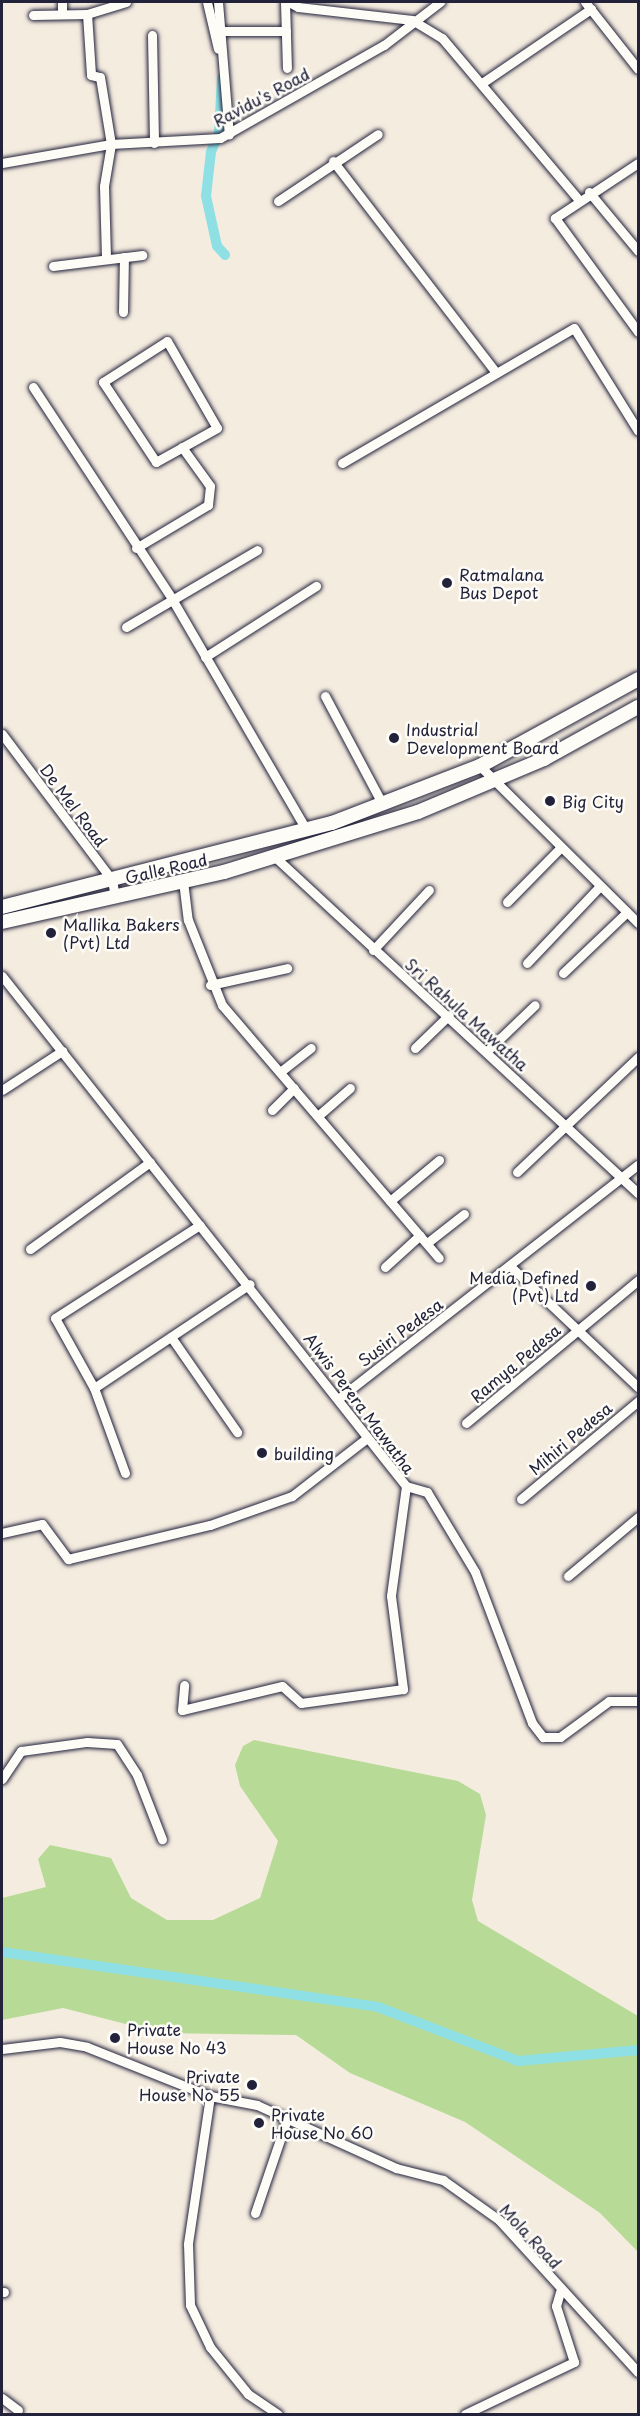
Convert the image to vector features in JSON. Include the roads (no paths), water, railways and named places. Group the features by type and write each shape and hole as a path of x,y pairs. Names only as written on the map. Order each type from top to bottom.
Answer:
{"highway":[{"path":"2,907 307,831 383,805 480,765 639,680"},
{"name":"Galle Road","path":"2,922 183,881 337,839 491,782 597,731 639,707"}],"street":[{"path":"62,2 62,14"},
{"path":"33,15 87,14 126,2"},
{"path":"207,2 224,76"},
{"path":"218,2 223,31 225,136"},
{"path":"287,68 287,2 298,7 412,21 442,38 578,199"},
{"name":"Ravidu's Road","path":"2,163 111,144 208,140 225,136 384,45 412,21 440,2"},
{"path":"482,83 588,5 635,56 639,69"},
{"path":"87,14 91,75 100,77 111,144 104,186 106,256"},
{"path":"223,31 286,31"},
{"path":"152,35 154,143"},
{"path":"278,201 333,161 378,134"},
{"path":"333,161 496,373"},
{"path":"639,163 578,199 556,221 639,332"},
{"path":"589,192 639,251"},
{"path":"53,266 106,256 142,255"},
{"path":"123,312 124,257"},
{"path":"342,463 576,329 639,430"},
{"path":"166,341 217,428 182,447 153,462 104,382 166,341"},
{"path":"33,387 136,548 172,599 307,831"},
{"path":"136,548 208,505 210,486 182,447"},
{"path":"126,627 257,550"},
{"path":"205,657 316,586"},
{"path":"326,696 383,805"},
{"name":"De Mel Road","path":"2,734 112,880 115,897"},
{"path":"480,765 491,782 639,923"},
{"path":"507,902 560,848"},
{"name":"Sri Rahula Mawatha","path":"275,857 373,950 449,1015 639,1193"},
{"path":"183,881 188,920 210,985 280,1072 440,1258"},
{"path":"527,963 600,886"},
{"path":"373,950 429,890"},
{"path":"563,973 627,912"},
{"path":"210,985 287,968"},
{"name":"Alwis Perera Mawatha","path":"2,976 200,1225 250,1284 406,1486 391,1596 403,1689 301,1703 282,1686 182,1710 184,1685"},
{"path":"487,1051 535,1005"},
{"path":"415,1048 449,1015"},
{"path":"280,1072 311,1048"},
{"path":"2,1090 62,1051"},
{"path":"517,1172 639,1057"},
{"path":"272,1110 294,1088"},
{"path":"319,1115 350,1088"},
{"path":"390,1201 439,1160"},
{"path":"30,1249 150,1162"},
{"name":"Susiri Pedesa","path":"338,1399 511,1267 639,1165"},
{"path":"385,1267 423,1239 464,1214"},
{"path":"125,1473 94,1388 55,1318 200,1225"},
{"path":"511,1267 639,1387"},
{"name":"Ramya Pedesa","path":"466,1423 639,1280"},
{"path":"94,1388 250,1284"},
{"path":"171,1337 237,1432"},
{"name":"Mihiri Pedesa","path":"520,1499 639,1401"},
{"path":"2,1533 42,1524 63,1557 74,1559 210,1525 271,1506 306,1488 367,1438"},
{"path":"406,1486 427,1492 475,1572 532,1723 543,1737 560,1737 609,1701 639,1701"},
{"path":"568,1576 639,1517"},
{"path":"2,1779 21,1751 87,1742 117,1744 137,1775 162,1839"},
{"name":"Mola Road","path":"2,2049 60,2042 87,2047 210,2096 257,2105 371,2159 443,2180 499,2220 560,2292 639,2372"},
{"path":"210,2096 188,2244 189,2305 210,2347 248,2394 278,2415"},
{"path":"255,2213 287,2119"},
{"path":"465,2415 574,2362 556,2306 560,2292"},
{"path":"2,2398 18,2410"}],"waterway":[{"path":"222,78 219,133 211,152 206,196 217,246 225,255"},
{"path":"2,1952 378,2007 518,2061 638,2050"}],"place":[{"name":"Ratmalana Bus Depot","path":"447,583"},
{"name":"Industrial Development Board","path":"394,738"},
{"name":"Big City","path":"550,801"},
{"name":"Mallika Bakers (Pvt) Ltd","path":"51,933"},
{"name":"Media Defined (Pvt) Ltd","path":"591,1286"},
{"name":"building","path":"262,1453"},
{"name":"Private House No 43","path":"115,2038"},
{"name":"Private House No 55","path":"252,2085"},
{"name":"Private House No 60","path":"259,2123"}]}
